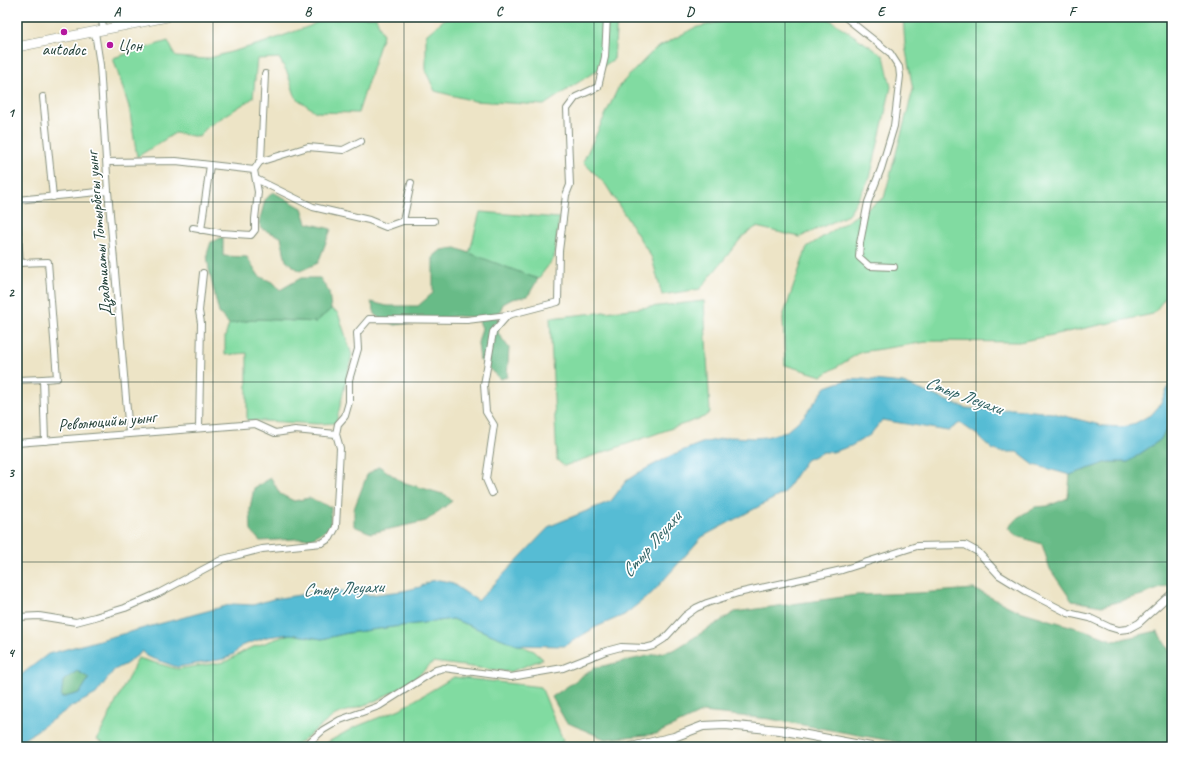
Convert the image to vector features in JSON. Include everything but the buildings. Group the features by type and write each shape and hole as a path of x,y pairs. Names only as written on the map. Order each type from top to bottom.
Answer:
{"highway":[{"path":"17,47 167,17"}],"main road":[{"path":"631,747 674,737 703,726 725,725 780,730 871,747"}],"street":[{"name":"Дзадтиаты Тотырбегы уынг","path":"101,17 100,64 108,191 129,433"},
{"path":"17,617 39,616 76,622 95,618 125,608 159,593 223,559 262,548 322,543 330,538 336,527 340,448 336,434 338,424 345,416 349,402 349,380 358,349 357,333 369,319 467,320 508,315 558,302 560,251 566,195 570,185 567,109 576,96 598,87 605,57 607,17"},
{"path":"845,17 890,53 900,67 894,126 881,169 868,202 860,243 859,257 868,266 894,267"},
{"path":"193,228 251,235 255,230 254,219 258,192 254,170 259,162 265,74"},
{"path":"43,97 53,196"},
{"path":"259,162 308,147 343,150 361,141"},
{"path":"107,162 176,161 254,170"},
{"path":"201,230 210,165"},
{"path":"256,179 313,207 369,220 386,227 403,221 434,221"},
{"path":"403,221 411,183"},
{"path":"17,200 108,191"},
{"path":"17,220 19,263 48,262 57,378 17,380"},
{"path":"200,428 201,323 199,311 203,273"},
{"path":"492,493 486,479 494,425 486,412 484,385 493,332 508,315"},
{"path":"43,378 45,441"},
{"name":"Революцийы уынг","path":"17,443 255,424 275,433 295,430 336,434"},
{"path":"304,747 323,730 340,720 379,706 436,670 444,668 511,677 563,668 606,651 621,647 649,647 664,640 685,616 696,608 708,603 738,593 810,579 917,546 965,545 978,552 999,576 1025,591 1068,613 1090,618 1119,630 1128,629 1139,623 1172,593"}],"green space":[{"path":"325,17 376,17 383,35 358,113 316,112 296,98 287,72 279,58 257,59 253,98 207,127 199,137 175,133 137,157 129,107 113,58 168,41 176,57 206,59 263,43 310,26"},
{"path":"447,17 617,17 614,59 544,105 474,101 435,91 426,72 426,35"},
{"path":"740,17 826,17 884,56 891,87 870,178 848,215 800,237 756,227 743,236 700,289 662,295 652,258 606,185 583,162 619,86 655,49 694,28"},
{"path":"903,17 1171,17 1171,290 1153,314 1019,342 933,341 861,352 822,376 785,365 783,317 807,247 884,198 913,90 905,45"},
{"path":"273,192 302,208 307,223 331,229 318,263 300,271 286,261 281,237 262,229 259,223 265,200"},
{"path":"480,212 559,218 554,258 538,279 469,254"},
{"path":"223,237 223,256 247,257 259,276 274,283 280,290 301,278 320,278 329,292 331,309 316,322 258,319 229,324 219,313 209,270 207,254 211,242"},
{"path":"456,248 538,279 528,296 512,299 503,304 498,316 498,333 509,348 507,377 500,379 480,360 478,343 482,328 477,317 456,316 395,325 376,316 371,302 387,306 418,306 433,293 433,257 441,250"},
{"path":"704,301 710,412 704,417 564,466 557,460 550,318"},
{"path":"331,309 338,313 352,355 336,423 318,424 247,420 247,353 225,355 225,337 229,324 258,319 316,322"},
{"path":"1172,426 1172,584 1142,595 1102,606 1072,601 1050,569 1042,544 1017,536 1008,528 1017,518 1035,507 1048,506 1068,498 1070,475 1108,462 1128,462 1160,440 1168,427"},
{"path":"379,466 402,482 446,495 452,501 426,521 371,533 354,526 354,509 367,475"},
{"path":"271,478 280,494 294,501 309,498 331,507 330,528 312,538 260,541 251,531 250,508 254,488"},
{"path":"974,589 1016,610 1090,632 1114,641 1157,631 1172,655 1172,747 925,747 770,719 703,712 656,734 605,739 566,722 552,697 594,668 674,650 735,612 857,595"},
{"path":"453,619 534,651 543,659 510,672 433,662 410,683 373,702 335,715 294,747 110,747 97,740 138,658 177,669 225,662 248,649 290,634 322,639 348,633"},
{"path":"77,671 89,678 80,693 60,698 63,681"},
{"path":"454,677 541,687 563,740 559,747 319,747 353,728 400,709"}],"water":[{"name":"Стыр Леуахи","path":"863,379 903,383 966,408 990,410 1013,409 1053,413 1104,426 1122,427 1132,425 1152,414 1159,406 1172,380 1172,426 1168,427 1160,440 1128,462 1108,462 1070,475 1034,465 1017,452 1000,452 992,449 976,434 960,423 948,431 882,420 870,435 851,446 833,452 823,452 806,460 784,493 702,537 652,593 624,615 596,627 564,646 517,645 453,619 348,633 322,639 290,634 267,637 241,646 234,654 224,659 177,667 146,656 143,651 126,664 114,670 96,694 71,707 17,744 17,678 48,654 233,604 253,605 273,599 320,592 342,591 369,595 403,591 420,587 430,581 439,580 450,582 478,601 550,526 611,501 626,481 638,473 674,454 702,443 730,437 766,437 787,431 804,416 826,387 846,380","holes":["77,671 89,678 80,693 61,698 63,681"]}],"place":[{"name":"autodoc","path":"64,32"},
{"name":"Цон","path":"110,45"}]}
